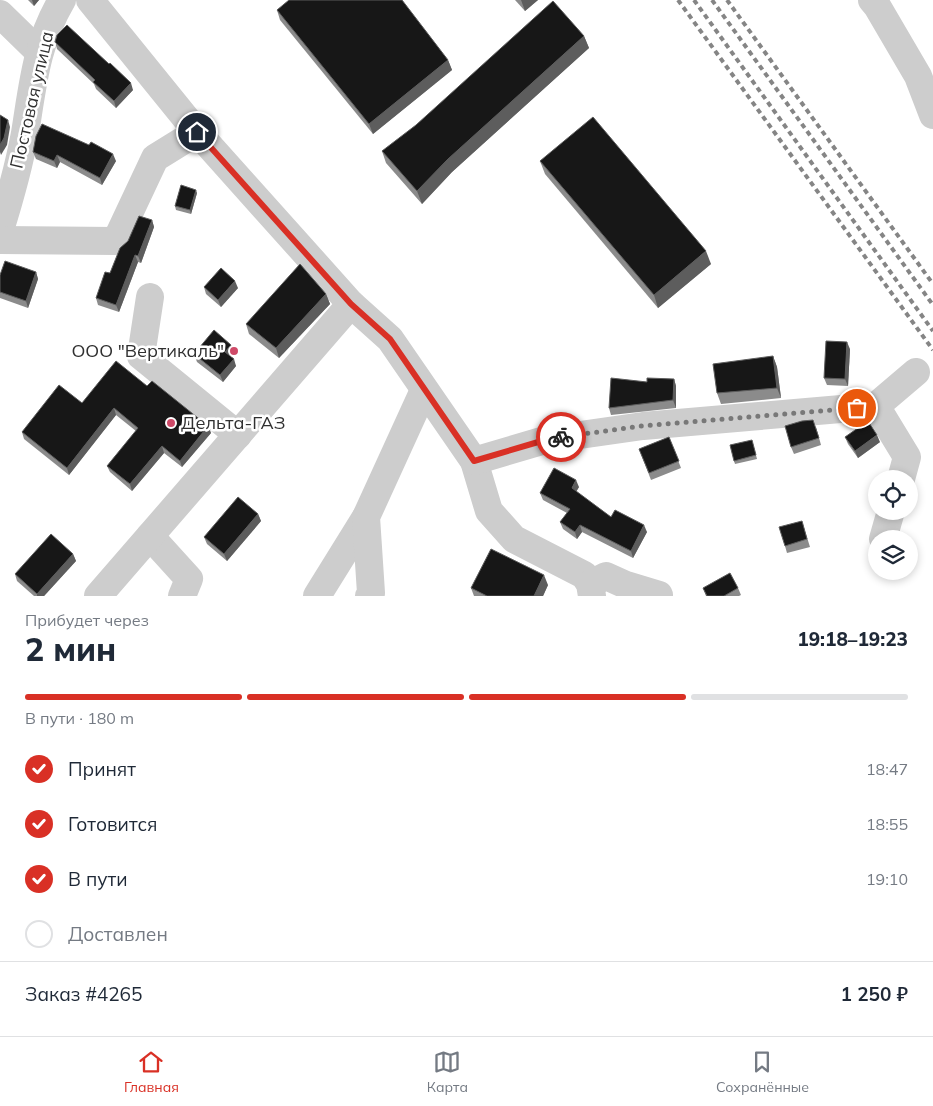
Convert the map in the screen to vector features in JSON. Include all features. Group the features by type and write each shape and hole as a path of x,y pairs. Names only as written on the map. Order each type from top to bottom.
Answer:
{"street":[{"name":"Постовая улица","path":"0,230 18,162 40,52 50,20 62,0"},
{"path":"90,0 197,132 351,304 390,339 474,461 489,511 514,539 584,576 591,590 606,576 626,585 659,595"},
{"path":"872,0 926,72 933,115"},
{"path":"0,14 40,52"},
{"path":"0,240 116,241 155,158 197,132"},
{"path":"150,297 142,356 238,435"},
{"path":"98,596 351,304"},
{"path":"474,461 545,440 623,428 876,406 916,372"},
{"path":"317,596 366,517 424,390"},
{"path":"876,406 908,457 904,470"},
{"path":"366,517 372,593 369,596"},
{"path":"150,536 189,579 182,596"}],"building":[{"path":"289,0 402,0 448,60 369,124 277,10"},
{"path":"553,1 584,36 448,159 417,191 382,151 416,125"},
{"path":"67,25 131,83 114,101 55,42 57,35"},
{"path":"0,115 8,120 4,138 0,145"},
{"path":"593,117 706,251 654,295 540,161"},
{"path":"42,124 89,145 91,142 113,154 100,178 57,155 54,161 33,152 36,136"},
{"path":"181,185 196,190 190,210 175,206"},
{"path":"139,216 152,220 138,256 135,255 116,305 96,298 105,272 110,273 120,248 128,241"},
{"path":"5,261 36,272 26,301 0,292 0,275"},
{"path":"300,264 326,294 276,348 246,324"},
{"path":"221,268 235,281 218,300 204,287"},
{"path":"214,330 231,345 225,352 234,359 220,375 194,354"},
{"path":"826,341 847,342 845,379 824,378"},
{"path":"773,356 777,388 717,393 713,364"},
{"path":"116,361 147,386 152,381 208,426 180,461 162,446 130,484 107,466 138,428 114,408 67,468 22,432 59,385 82,403"},
{"path":"611,378 647,382 647,378 674,379 673,400 609,408"},
{"path":"813,420 819,438 791,447 785,426"},
{"path":"868,421 877,435 855,451 845,437"},
{"path":"669,437 679,461 649,473 639,449"},
{"path":"752,440 756,455 734,461 730,445"},
{"path":"554,468 576,480 572,488 611,517 615,510 644,525 631,551 580,525 575,532 560,522 570,509 540,493"},
{"path":"238,497 258,514 224,554 204,537"},
{"path":"802,521 807,539 785,546 779,527"},
{"path":"51,534 73,554 37,594 15,574"},
{"path":"491,549 544,575 534,596 487,596 471,588"},
{"path":"730,573 738,588 724,596 707,596 703,588"}],"railway":[{"path":"678,0 933,350"},
{"path":"694,0 933,331"},
{"path":"712,0 933,305"},
{"path":"727,0 933,284"}],"way so far":[{"path":"561,437 642,426 857,408"}],"place":[{"name":"ООО \"Вертикаль\"","path":"234,351"},
{"name":"Дельта-ГАЗ","path":"171,423"}],"route":[{"path":"197,132 351,304 390,339 474,461 561,437"}]}
